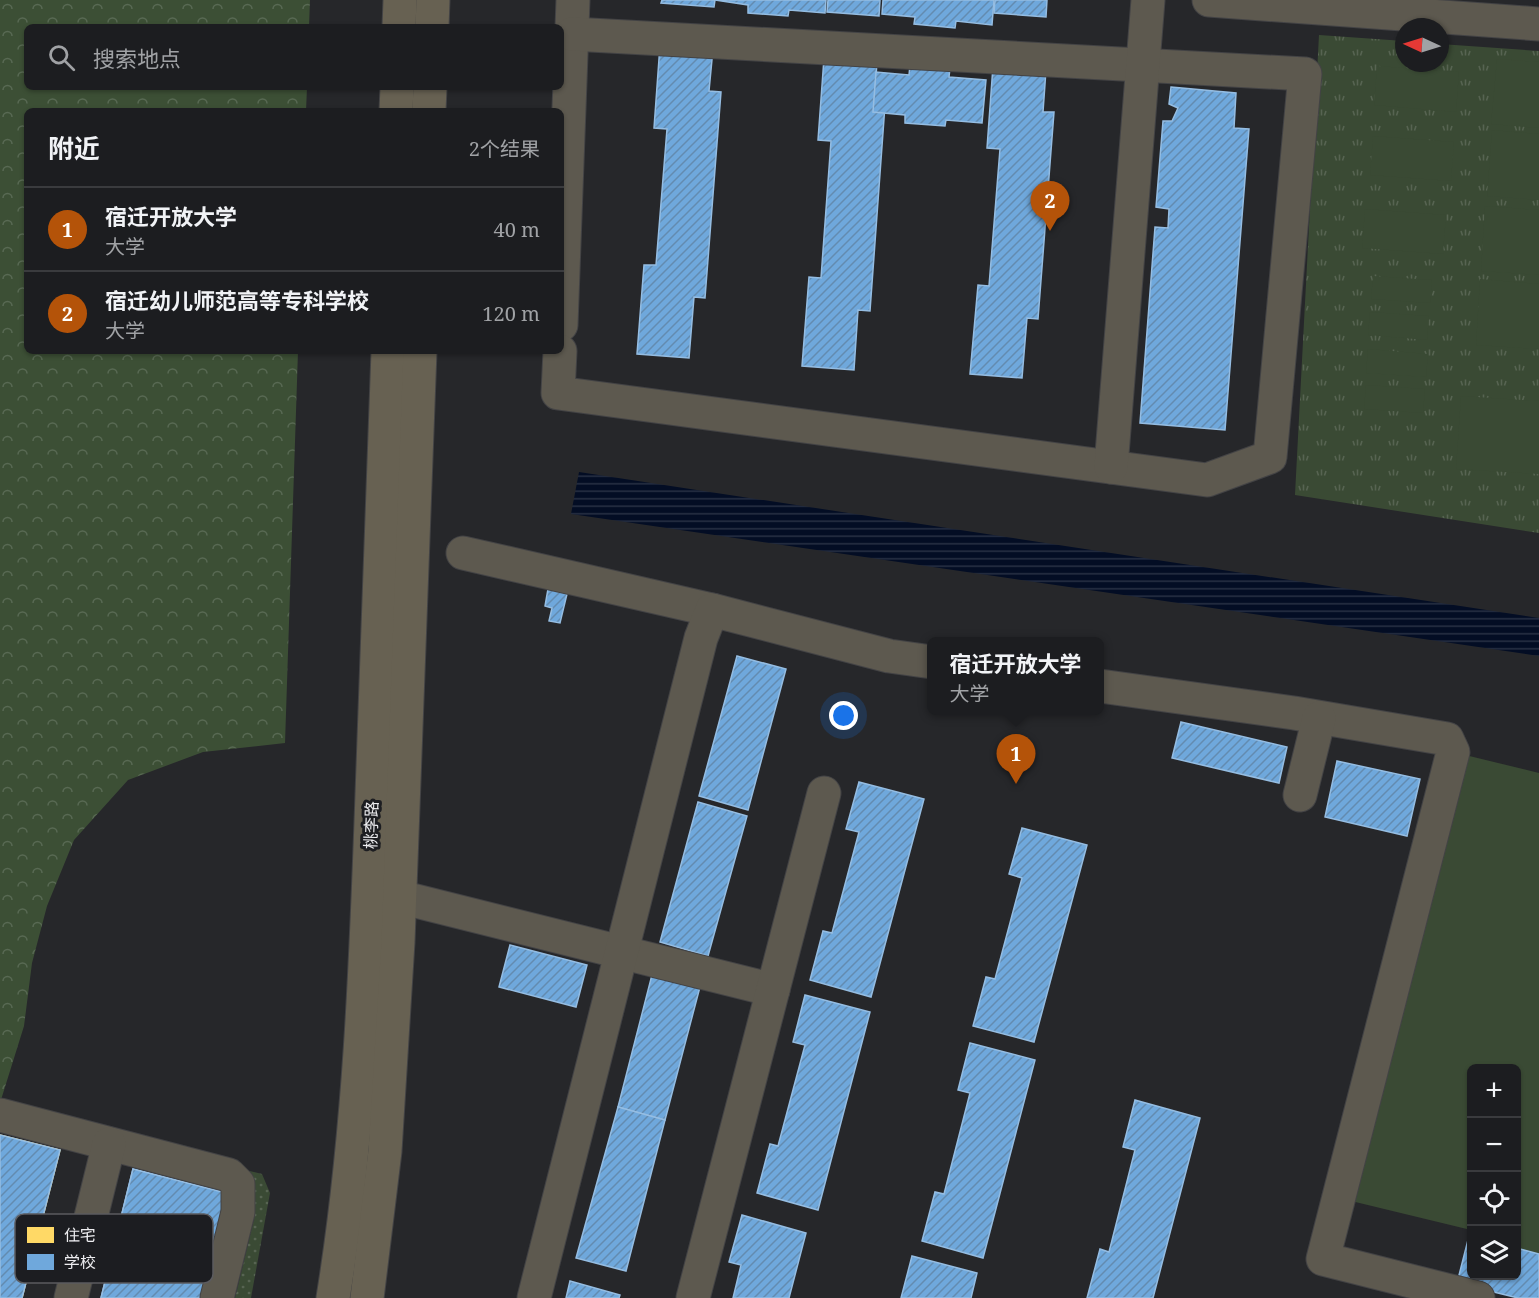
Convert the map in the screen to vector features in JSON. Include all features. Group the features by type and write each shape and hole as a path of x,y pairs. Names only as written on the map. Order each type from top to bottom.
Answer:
{"main road":[{"path":"399,24 400,0"},
{"path":"432,24 433,0"},
{"path":"396,108 397,90"},
{"path":"429,108 430,90"},
{"name":"桃李路","path":"333,1298 356,1119 366,981 388,354"},
{"name":"桃李路","path":"367,1298 386,1150 400,897 420,354"}],"lane":[{"path":"564,246 573,0"},
{"path":"1111,467 1148,0"},
{"path":"1209,0 1539,24"},
{"path":"560,354 558,393 1207,480 1270,457 1305,74 1142,63 572,34"},
{"path":"462,553 712,610 889,656 927,661"},
{"path":"534,1298 701,638 712,610"},
{"path":"1104,687 1447,739 1453,752 1323,1259 1402,1288 1478,1298"},
{"path":"1300,795 1319,718"},
{"path":"693,1298 824,793"},
{"path":"400,897 773,990"},
{"path":"0,1115 229,1175 238,1184 238,1212 217,1298"},
{"path":"92,1214 109,1144"},
{"path":"71,1298 75,1283"}],"green space":[{"path":"0,0 310,0 309,24 24,24 24,90 307,90 306,108 24,108 24,354 298,354 285,743 203,752 128,780 74,840 47,906 32,963 24,1026 0,1103"},
{"path":"1319,35 1395,40 1395,72 1449,72 1449,45 1539,51 1539,533 1295,495"},
{"path":"1497,59 1539,62 1539,128 1491,124"},
{"path":"1377,66 1395,67 1395,72 1459,72 1456,112 1374,105"},
{"path":"1492,130 1539,134 1539,200 1487,196"},
{"path":"1373,136 1454,142 1451,181 1370,175"},
{"path":"1485,206 1539,210 1539,275 1481,271"},
{"path":"1365,209 1446,215 1443,254 1362,248"},
{"path":"1373,276 1432,280 1430,303 1371,299"},
{"path":"1480,279 1539,284 1539,349 1476,345"},
{"path":"1370,312 1429,316 1427,340 1368,335"},
{"path":"1368,349 1428,354 1426,377 1366,373"},
{"path":"1366,385 1425,389 1423,413 1364,409"},
{"path":"1461,396 1539,401 1539,474 1456,469"},
{"path":"1453,752 1539,773 1539,1297 1473,1280 1521,1280 1521,1064 1467,1064 1467,1229 1343,1199"},
{"path":"241,1169 262,1174 270,1193 251,1298 235,1298 254,1219 253,1191"}],"water":[{"path":"579,472 1539,618 1539,656 571,514"}],"building: 住宅":[{"path":"0,1135 60,1150 44,1214 15,1214 15,1283 26,1283 22,1298 0,1298"}],"building: 学校":[{"path":"662,0 715,0 714,7 661,3"},
{"path":"715,0 826,0 825,13 789,10 788,16 748,13 748,5"},
{"path":"828,0 880,0 879,16 827,12"},
{"path":"883,0 994,0 992,25 956,21 955,28 914,24 915,17 882,14"},
{"path":"995,0 1047,0 1046,17 994,13"},
{"path":"660,45 713,49 709,91 721,92 705,298 694,297 689,358 637,354 644,265 656,265 667,129 654,128"},
{"path":"824,58 877,62 874,104 885,105 870,311 858,310 854,370 802,366 809,277 821,278 831,141 818,140"},
{"path":"910,65 950,68 949,77 986,80 982,123 946,120 945,126 905,123 905,115 873,112 876,72 909,75"},
{"path":"993,66 1046,70 1043,112 1054,112 1038,319 1027,318 1022,378 970,374 978,285 989,286 1000,149 987,148"},
{"path":"1171,87 1236,93 1234,128 1249,129 1225,430 1140,423 1155,227 1168,228 1169,209 1156,207 1163,121 1172,121 1178,108 1169,104"},
{"path":"548,589 567,594 560,623 549,621 552,608 545,606"},
{"path":"737,656 786,669 748,810 699,796"},
{"path":"1181,722 1287,747 1279,783 1172,758"},
{"path":"1337,761 1420,779 1407,836 1325,817"},
{"path":"859,782 924,799 871,997 810,980 823,931 832,933 859,832 846,829"},
{"path":"698,802 747,816 708,956 660,942"},
{"path":"1022,828 1087,845 1034,1042 973,1026 986,977 995,979 1022,878 1009,874"},
{"path":"510,945 587,965 576,1007 499,987"},
{"path":"653,971 701,983 665,1120 618,1107"},
{"path":"805,995 870,1012 818,1210 757,1193 770,1144 778,1146 805,1045 793,1042"},
{"path":"970,1043 1035,1060 983,1258 922,1241 935,1192 944,1194 970,1093 958,1090"},
{"path":"1135,1100 1200,1118 1153,1298 1087,1298 1100,1249 1109,1252 1135,1150 1123,1147"},
{"path":"618,1107 665,1120 626,1271 576,1258"},
{"path":"0,1135 60,1150 44,1214 15,1214 15,1283 26,1283 22,1298 0,1298"},
{"path":"133,1169 234,1195 213,1278 213,1214 122,1214"},
{"path":"133,1169 234,1195 213,1278 213,1214 122,1214"},
{"path":"742,1215 806,1233 789,1298 733,1298 741,1265 729,1262"},
{"path":"1467,1244 1467,1280 1521,1280 1521,1249 1539,1254 1539,1298 1518,1298 1457,1283"},
{"path":"912,1256 977,1273 971,1298 901,1298"},
{"path":"570,1281 620,1295 619,1298 566,1298"},
{"path":"105,1283 212,1283 208,1298 101,1298"},
{"path":"105,1283 212,1283 208,1298 101,1298"}],"place":[{"name":"宿迁幼儿师范高等专科学校","path":"1050,231"},
{"name":"宿迁开放大学","path":"1016,784"}]}
